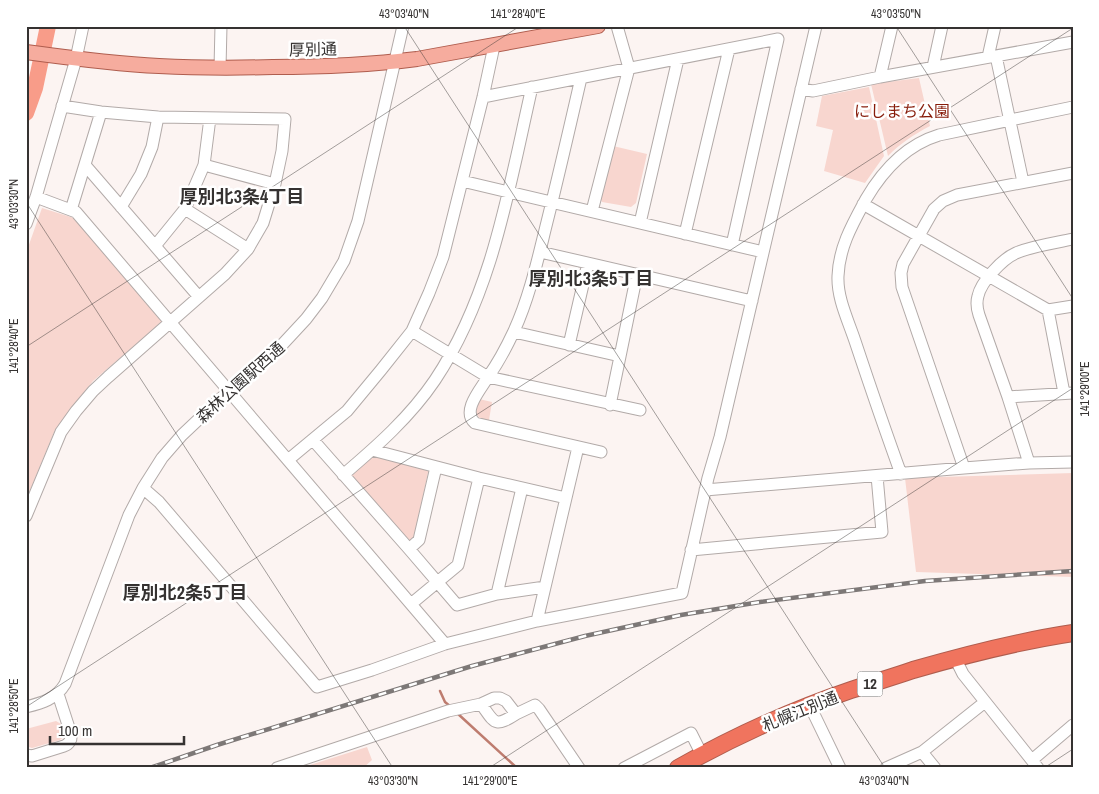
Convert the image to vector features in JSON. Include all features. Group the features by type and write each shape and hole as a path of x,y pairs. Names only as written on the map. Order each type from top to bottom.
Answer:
{"highway":[{"name":"札幌江別通","path":"678,768 773,720 850,690 955,658 1073,633"}],"main road":[{"name":"厚別通","path":"26,52 76,59 159,66 220,68 345,66 395,62 494,46 598,26"}],"street":[{"path":"26,224 36,197 76,59 83,26"},
{"path":"220,68 221,26"},
{"name":"森林公園駅西通","path":"58,694 65,684 129,515 162,458 182,435 280,347 306,319 322,298 344,261 358,221 404,26"},
{"path":"592,212 629,68 617,26"},
{"path":"143,488 165,509 317,687 445,644 537,621 682,593 816,26"},
{"path":"880,77 892,26"},
{"path":"933,67 942,26"},
{"path":"995,26 992,56 1010,121 1023,182"},
{"path":"483,98 778,39 732,244"},
{"path":"801,89 814,91 1073,42"},
{"path":"288,460 347,411 412,331 443,257 483,98 494,46"},
{"path":"685,234 729,48"},
{"path":"640,223 678,59"},
{"path":"581,78 540,252 526,302 514,332 474,397 470,416 473,422 477,424 602,452"},
{"path":"343,475 386,437 418,403 451,354 469,318 496,242 532,87"},
{"path":"26,516 61,432 76,411 108,377 226,274 248,249 263,223 275,184 282,151 285,119 158,117 101,112 62,106"},
{"path":"901,474 838,289 838,265 852,223 875,184 889,166 904,153 919,144 939,136 1073,107"},
{"path":"71,210 101,112"},
{"path":"121,207 140,174 152,147 158,117"},
{"path":"155,246 185,209 204,165 210,118"},
{"path":"85,165 199,298"},
{"path":"204,165 275,184"},
{"path":"964,468 901,280 900,273 903,264 936,206 949,198 1073,173"},
{"path":"462,182 763,252"},
{"path":"36,197 76,212 445,644"},
{"path":"863,204 1048,310 1073,306"},
{"path":"185,209 248,249"},
{"path":"1029,463 982,324 977,306 978,295 990,276 1006,259 1016,253 1073,239"},
{"path":"540,252 752,301"},
{"path":"569,344 588,263"},
{"path":"610,404 637,274"},
{"path":"1008,397 1069,393 1048,310"},
{"path":"412,331 488,377 640,410"},
{"path":"514,332 620,356"},
{"path":"313,440 457,605 497,594 545,587"},
{"path":"537,621 578,447"},
{"path":"372,450 566,498"},
{"path":"705,490 1029,463 1073,462"},
{"path":"409,549 419,540 436,467"},
{"path":"691,550 882,532 877,476"},
{"path":"411,604 458,565 479,478"},
{"path":"497,594 522,488"},
{"path":"955,658 963,674 1035,764 1073,725"},
{"path":"26,707 47,701 58,694 71,734 71,740 67,745 32,756 26,755"},
{"path":"277,768 304,764 454,710 481,704 494,698 506,701 516,714"},
{"path":"886,768 922,752 985,702"},
{"path":"481,704 493,720 498,723 504,722 535,704 579,768"},
{"path":"810,706 840,768"},
{"path":"624,768 691,734 702,755"},
{"path":"922,752 935,768"}],"green space":[{"name":"にしまち公園","path":"919,78 930,126 907,140 888,156 871,84"},
{"path":"869,87 884,156 865,183 824,171 833,130 816,126 822,96"},
{"path":"613,146 647,154 636,203 631,207 602,202 600,198"},
{"path":"42,208 74,218 163,321 93,381 55,430 26,500 26,253"},
{"path":"479,399 492,402 489,420 480,419 476,413"},
{"path":"375,453 429,468 414,537 408,541 350,474"},
{"path":"1073,473 1073,577 916,572 905,478"},
{"path":"56,721 61,724 64,731 64,735 60,740 32,748 26,746 26,729"},
{"path":"367,747 372,760 363,768 310,768 310,765"}],"waterway":[{"path":"26,113 35,88 48,26"},
{"path":"440,691 445,702 451,707"},
{"path":"457,713 517,768"}],"railway":[{"path":"150,768 217,745 472,666 585,636 681,615 760,602 925,581 1073,571"}],"district":[{"name":"厚別北3条4丁目","path":"242,197"},
{"name":"厚別北3条5丁目","path":"591,279"},
{"name":"厚別北2条5丁目","path":"185,593"}]}
